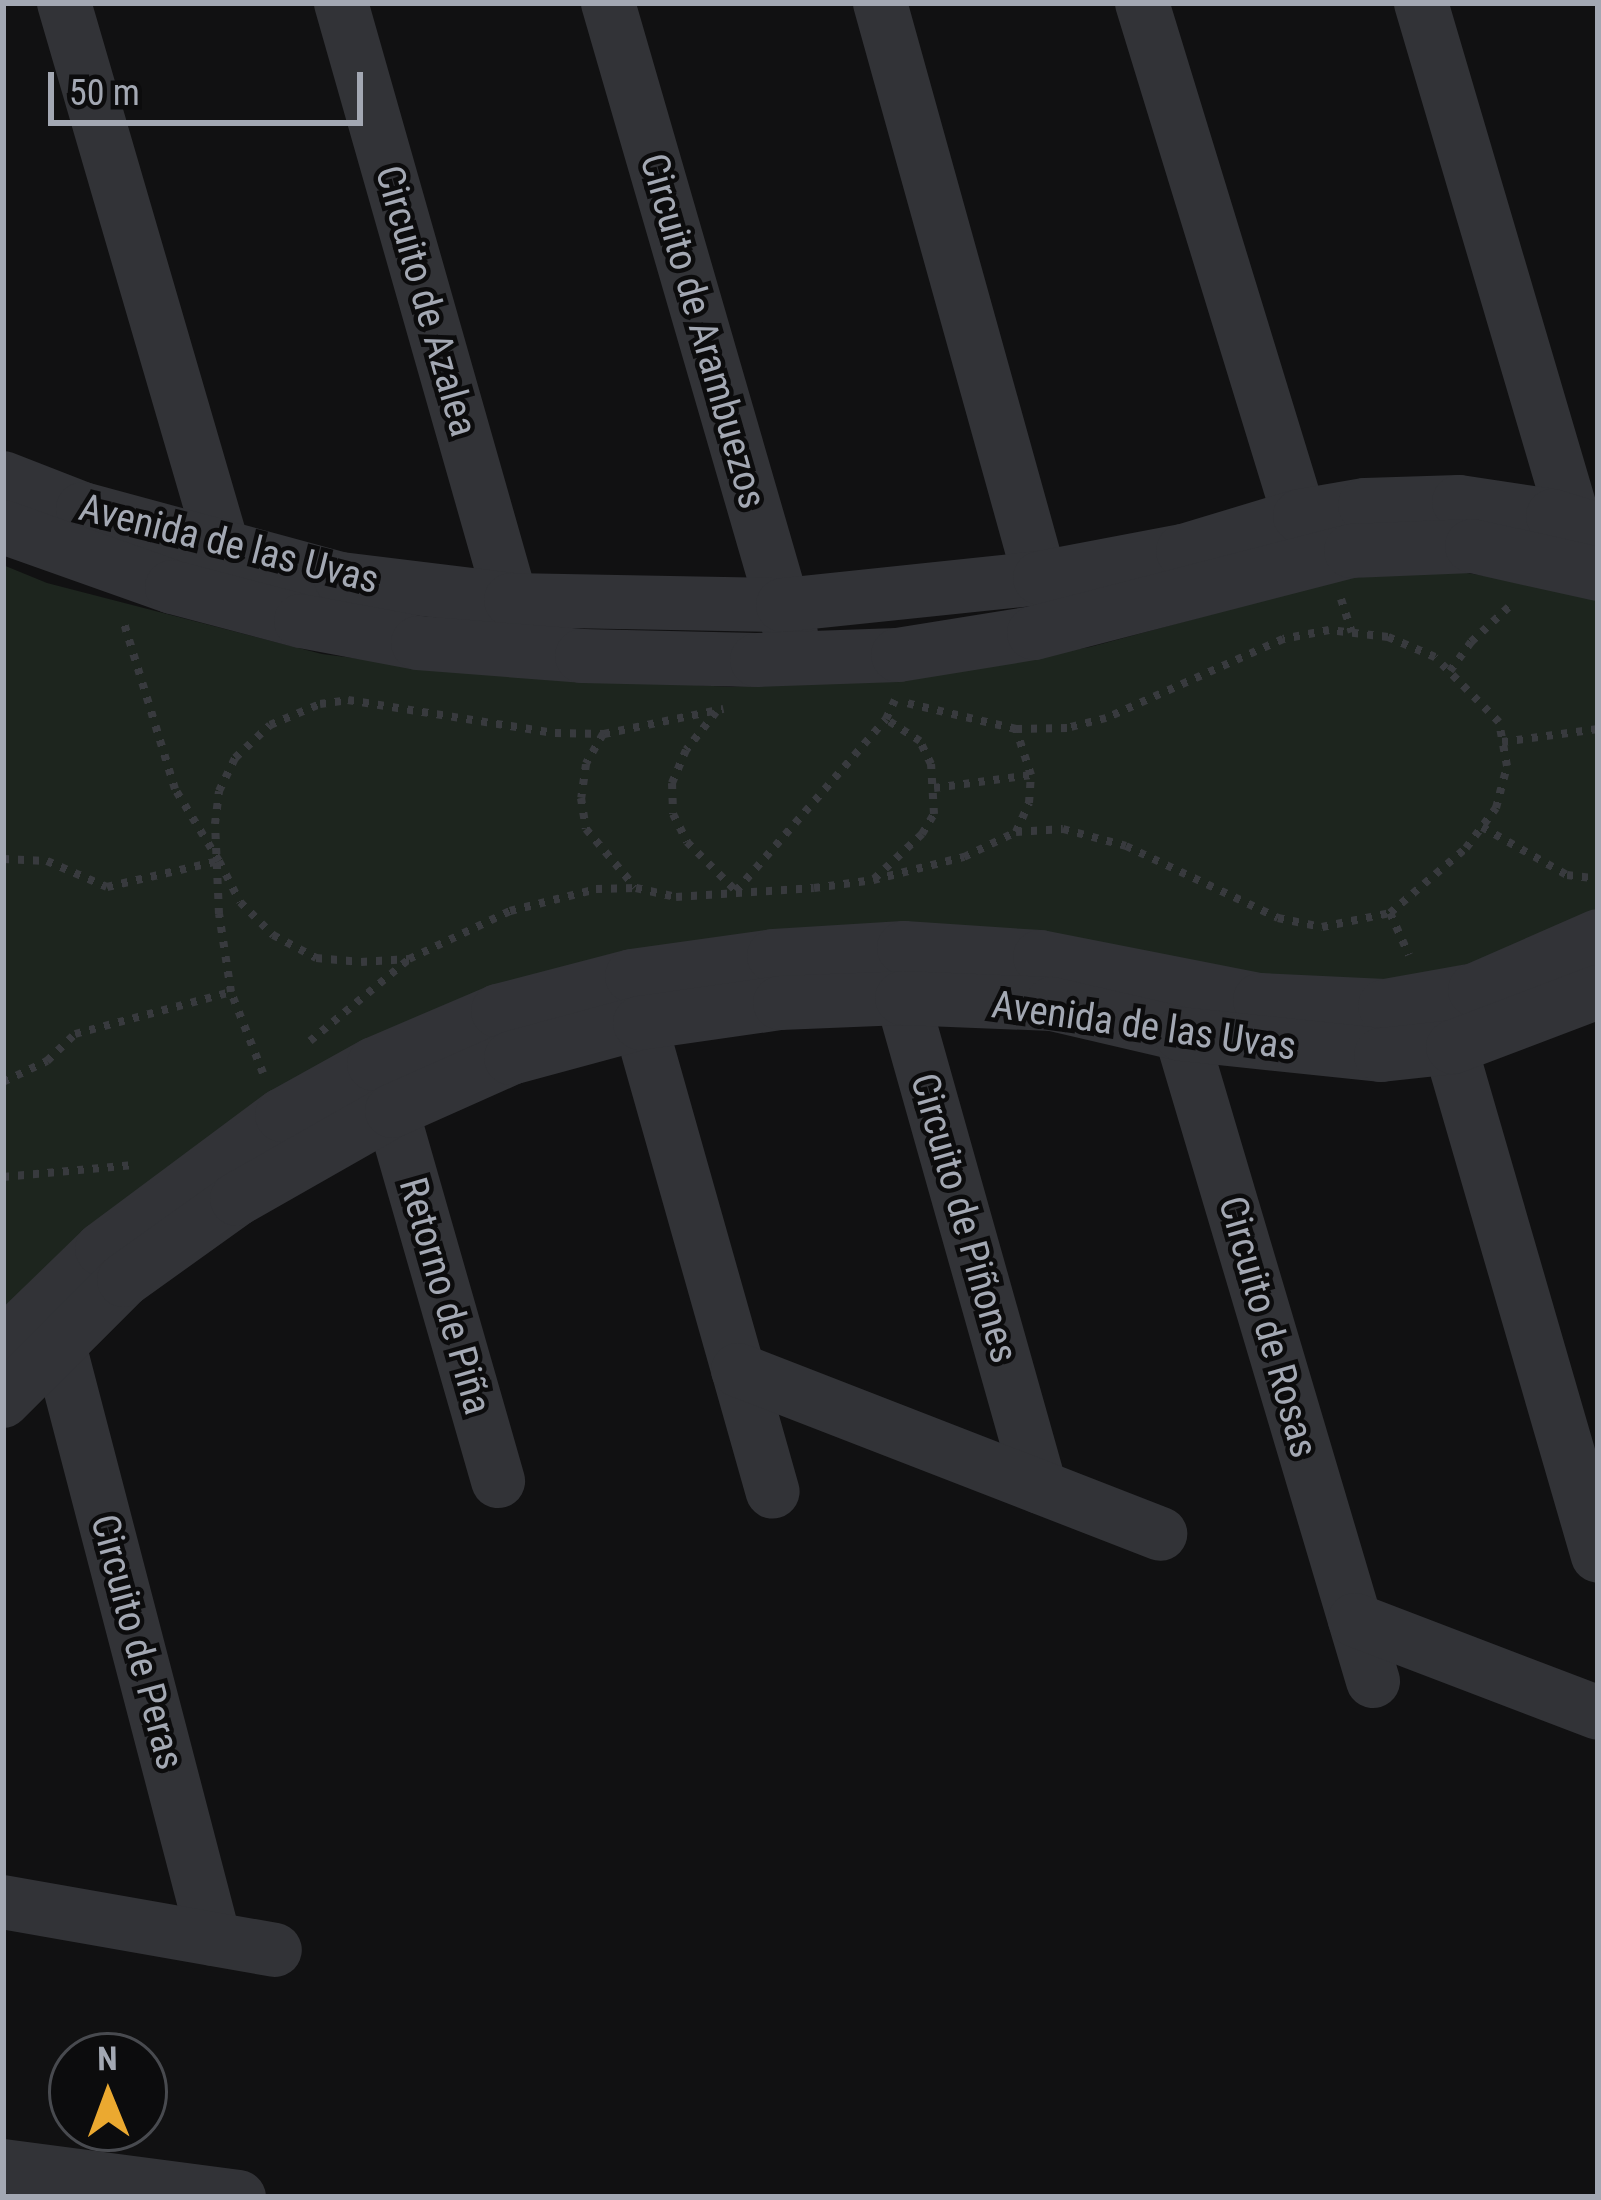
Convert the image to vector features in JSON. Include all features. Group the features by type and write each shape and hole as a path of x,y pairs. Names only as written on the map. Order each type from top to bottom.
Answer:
{"street":[{"path":"64,3 223,548"},
{"name":"Circuito de Azalea","path":"341,3 511,599"},
{"name":"Circuito de Arambuezos","path":"608,3 798,658"},
{"path":"880,3 1040,578"},
{"path":"1142,3 1306,539"},
{"path":"1421,3 1584,548"},
{"name":"Avenida de las Uvas","path":"5,512 110,565 301,621 418,643 582,656 898,655 1034,633 1306,539 1365,505 1459,502 1584,548"},
{"name":"Avenida de las Uvas","path":"5,512 83,509 341,579 511,599 783,604 1040,578 1183,551 1306,539"},
{"name":"Avenida de las Uvas","path":"3,1401 282,1115 374,1064 498,1011 632,976 774,956 1052,1004 1181,1034 1381,1055 1598,936"},
{"name":"Avenida de las Uvas","path":"3,1345 102,1249 214,1182 511,1058 640,1023 780,1003 895,974 1040,957 1260,1000 1384,1006 1444,1024 1598,992"},
{"name":"Circuito de Piñones","path":"895,974 1040,1487"},
{"path":"640,1023 773,1492"},
{"path":"1444,1024 1598,1556"},
{"name":"Circuito de Rosas","path":"1181,1034 1372,1681"},
{"name":"Retorno de Piña","path":"392,1111 498,1481"},
{"name":"Circuito de Peras","path":"59,1345 214,1939"},
{"path":"738,1370 1160,1534"},
{"path":"1355,1620 1598,1713"},
{"path":"3,1902 274,1950"},
{"path":"3,2165 239,2197"}],"path":[{"path":"1450,671 1499,612 1584,548"},
{"path":"110,565 175,789 240,902 273,935 316,958 410,959 533,904 596,889 636,888 676,897 873,880 964,857 1016,832 1063,829 1126,846 1278,918 1322,927 1390,913 1466,848 1496,808 1508,766 1499,722 1435,657 1388,638 1329,630 1282,638 1106,718 1067,728 1016,729 882,694"},
{"path":"736,891 886,719 896,699"},
{"path":"282,1115 231,992 219,914 219,790 235,758 270,725 320,704 392,704 500,728 604,734 732,706"},
{"path":"717,711 686,750 672,783 673,814 687,842 736,891"},
{"path":"873,880 922,834 934,814 934,788 920,741 886,719"},
{"path":"1016,729 1031,775 1029,803 1016,832"},
{"path":"1502,742 1598,729"},
{"path":"604,734 586,764 580,798 586,829 606,860 636,888"},
{"path":"934,788 1031,775"},
{"path":"1481,827 1568,875 1598,879"},
{"path":"3,859 47,861 107,887 219,861"},
{"path":"3,1082 47,1061 75,1034 231,992"},
{"path":"3,1178 160,1163 214,1182"}],"shaded area":[{"path":"3,565 47,583 322,654 455,671 731,687 934,675 1090,647 1342,579 1442,569 1598,594 1598,912 1487,960 1401,979 1324,982 805,931 3,1322"}]}
